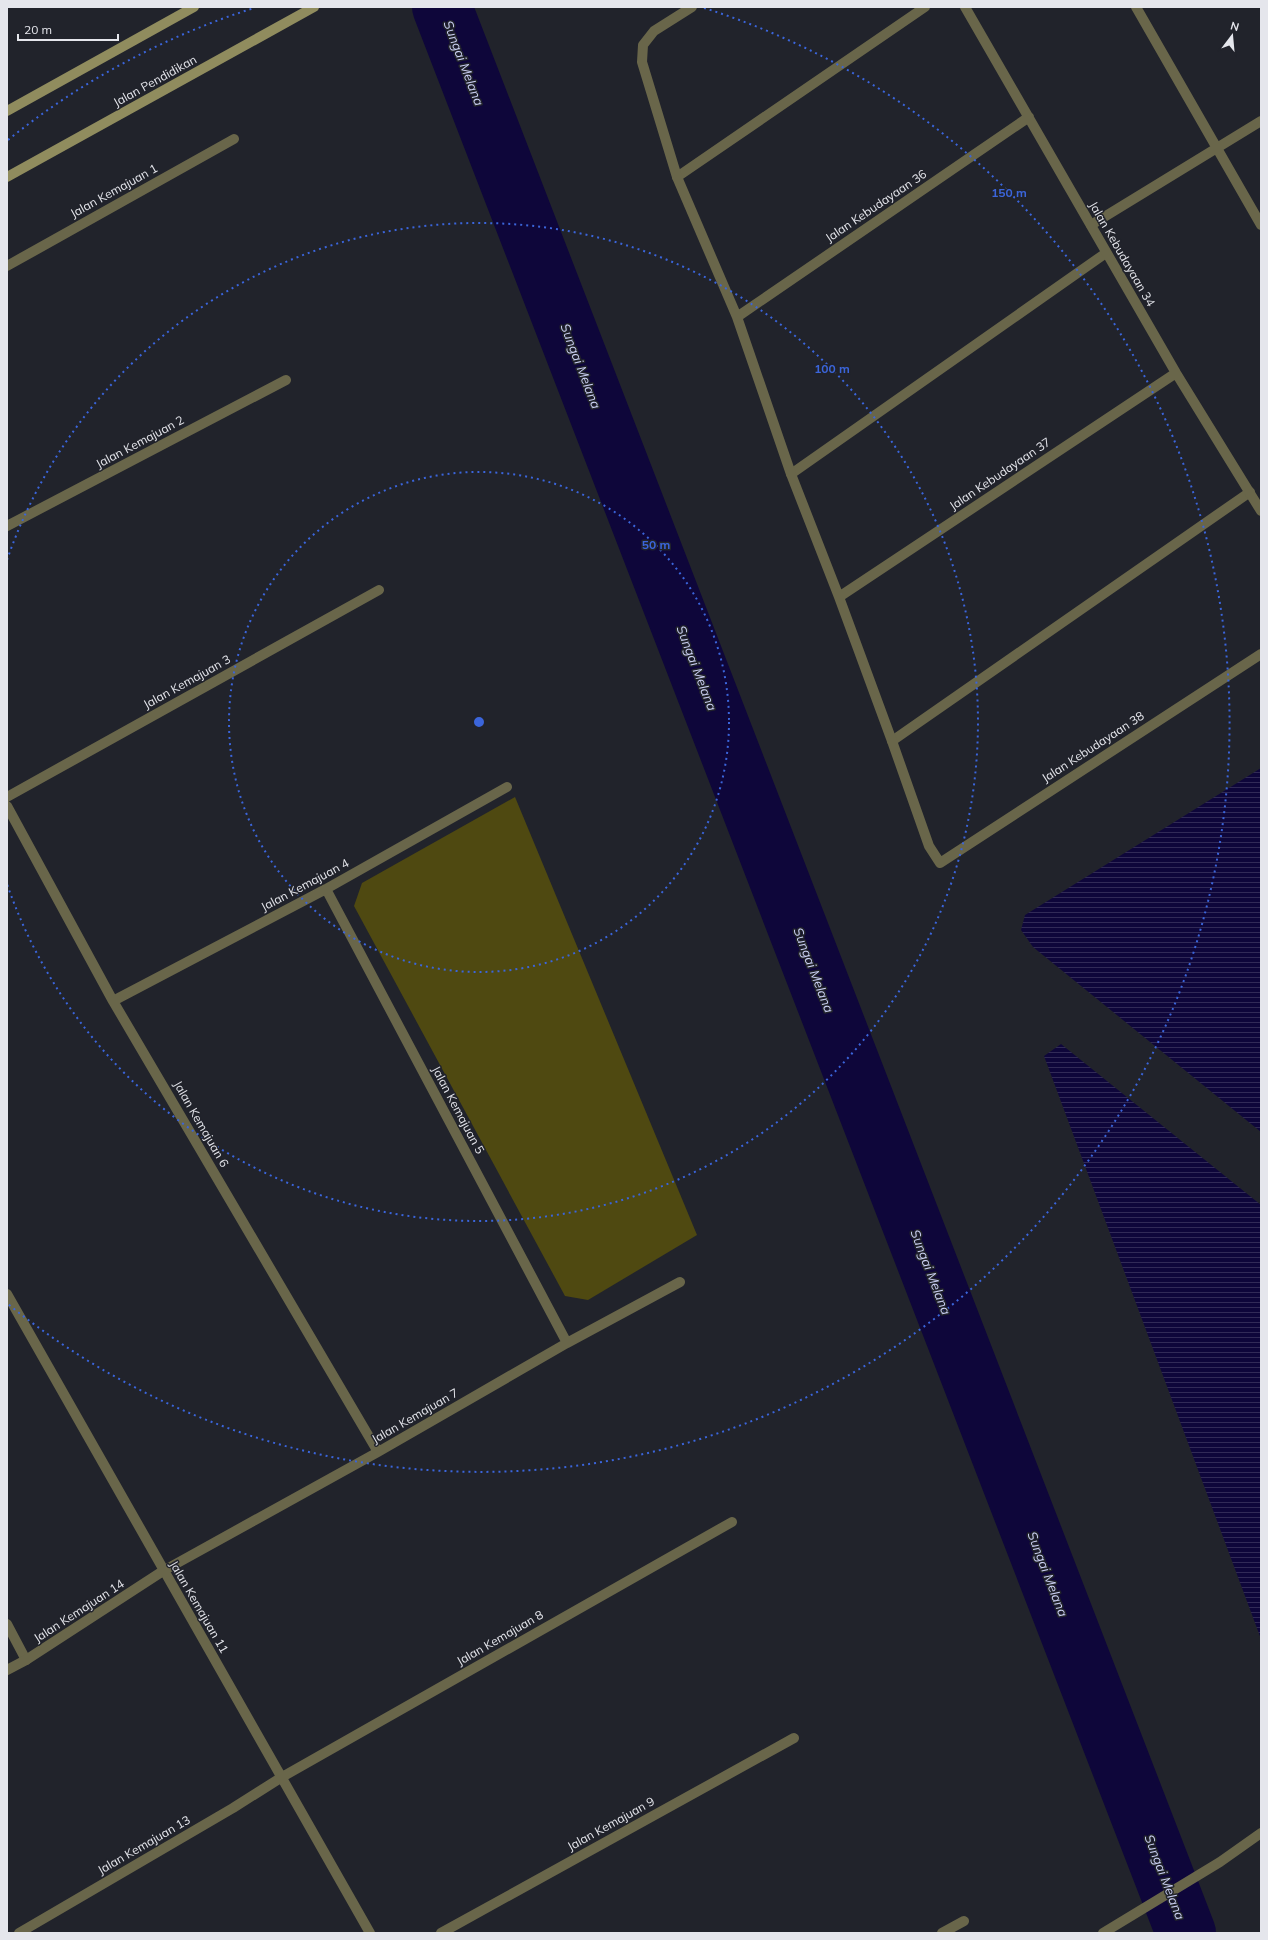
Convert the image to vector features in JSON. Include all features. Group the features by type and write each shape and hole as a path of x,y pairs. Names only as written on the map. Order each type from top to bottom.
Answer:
{"main road":[{"path":"7,111 194,7"},
{"name":"Jalan Pendidikan","path":"7,177 314,7"}],"street":[{"path":"692,7 654,31 643,44 642,62 677,177 737,317 791,474 839,597 892,741 1250,492"},
{"path":"677,177 925,7"},
{"name":"Jalan Kebudayaan 34","path":"965,7 1176,373 1261,511"},
{"path":"1136,7 1261,225"},
{"name":"Jalan Kebudayaan 36","path":"737,317 1028,117"},
{"path":"1091,225 1261,121"},
{"name":"Jalan Kemajuan 1","path":"7,266 234,139"},
{"path":"791,474 1106,253"},
{"name":"Jalan Kebudayaan 37","path":"839,597 1176,373"},
{"name":"Jalan Kemajuan 2","path":"7,526 286,380"},
{"name":"Jalan Kemajuan 3","path":"7,797 379,590"},
{"name":"Jalan Kebudayaan 38","path":"892,741 929,846 940,863 1261,654"},
{"name":"Jalan Kemajuan 4","path":"113,1001 326,889 507,787"},
{"name":"Jalan Kemajuan 6","path":"7,806 113,1001 378,1452"},
{"name":"Jalan Kemajuan 5","path":"326,889 567,1343"},
{"name":"Jalan Kemajuan 7","path":"163,1571 378,1452 567,1343 680,1282"},
{"name":"Jalan Kemajuan 11","path":"7,1294 370,1933"},
{"name":"Jalan Kemajuan 8","path":"282,1777 732,1522"},
{"name":"Jalan Kemajuan 14","path":"7,1670 26,1660 163,1571"},
{"path":"7,1624 26,1660"},
{"name":"Jalan Kemajuan 9","path":"441,1933 794,1738"},
{"name":"Jalan Kemajuan 13","path":"19,1933 233,1808 282,1777"},
{"path":"1104,1933 1220,1862 1261,1833"},
{"path":"942,1933 964,1921"}],"shaded area":[{"path":"1261,768 1261,1132 1033,947 1021,930 1025,915"},
{"path":"515,797 697,1235 588,1300 565,1296 354,906 362,883"},
{"path":"1061,1044 1261,1205 1261,1639 1044,1056"}],"waterway":[{"name":"Sungai Melana","path":"442,7 1186,1933"}]}
